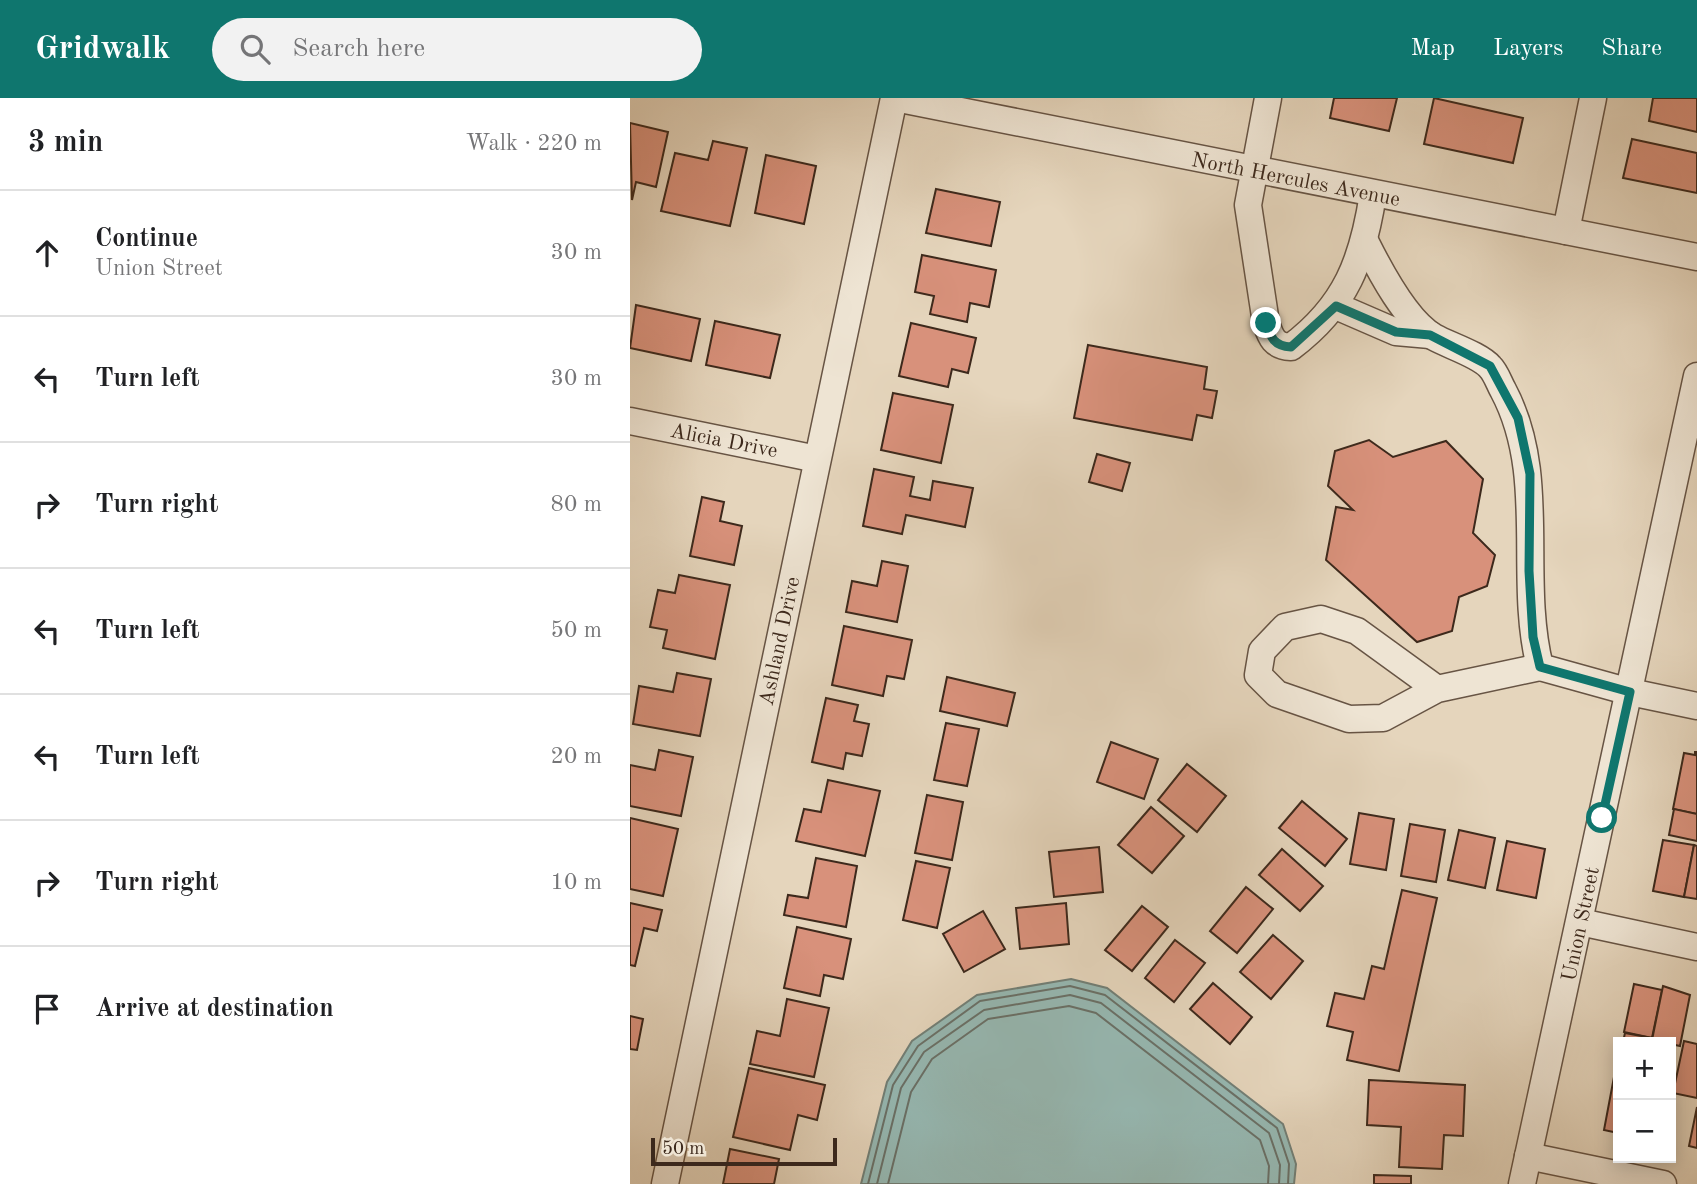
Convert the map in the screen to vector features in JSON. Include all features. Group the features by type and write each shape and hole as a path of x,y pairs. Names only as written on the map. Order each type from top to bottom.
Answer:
{"street":[{"name":"North Hercules Avenue","path":"895,98 1252,171 1697,257"},
{"name":"Ashland Drive","path":"665,1184 895,98"},
{"path":"1268,98 1252,171 1248,205 1266,323 1271,338 1280,346 1291,347 1336,306 1366,243 1374,194"},
{"path":"1566,231 1593,98"},
{"path":"1366,243 1401,302 1430,335 1490,366 1518,418 1530,474 1529,571 1533,637 1540,667"},
{"path":"1336,306 1396,332 1430,335"},
{"name":"Union Street","path":"1522,1184 1697,376"},
{"name":"Alicia Drive","path":"630,421 817,459"},
{"path":"1437,689 1357,631 1321,619 1284,626 1262,651 1258,675 1276,694 1349,719 1383,718 1437,689 1540,667 1630,692 1697,706"},
{"path":"1580,922 1697,947"},
{"path":"1528,1156 1663,1184"}],"water":[{"path":"1071,979 1107,988 1283,1124 1296,1164 1294,1184 861,1184 887,1082 912,1041 977,995"}],"building":[{"path":"1334,98 1397,98 1389,131 1330,118"},
{"path":"1434,98 1523,118 1513,163 1424,144"},
{"path":"1653,98 1697,98 1697,132 1649,121"},
{"path":"630,123 668,132 656,187 636,182 632,200"},
{"path":"1632,139 1697,153 1697,193 1623,178"},
{"path":"713,141 747,148 730,226 661,211 675,153 708,160"},
{"path":"766,155 816,166 804,224 755,213"},
{"path":"936,189 1000,202 991,246 926,233"},
{"path":"922,255 996,270 989,307 970,303 967,322 930,314 934,296 915,292"},
{"path":"636,305 700,319 691,361 630,348"},
{"path":"715,321 780,335 770,378 706,365"},
{"path":"911,323 976,338 968,373 952,369 948,387 899,376"},
{"path":"1088,345 1207,367 1204,389 1217,391 1212,418 1197,415 1192,440 1074,418"},
{"path":"893,393 953,405 941,463 881,450"},
{"path":"1369,440 1393,457 1446,441 1483,479 1473,533 1495,555 1487,586 1459,597 1452,631 1417,642 1326,560 1336,507 1353,510 1328,486 1335,451"},
{"path":"1097,454 1130,463 1122,491 1089,482"},
{"path":"874,469 914,477 910,496 930,500 933,481 973,488 965,527 906,515 902,534 863,526"},
{"path":"702,497 724,502 720,521 742,526 734,565 690,556"},
{"path":"882,561 908,566 897,622 846,612 852,581 877,586"},
{"path":"679,575 730,585 715,659 663,648 667,630 650,627 658,590 675,593"},
{"path":"844,626 912,640 904,679 887,676 883,696 832,685"},
{"path":"677,673 711,679 700,736 633,724 639,686 673,692"},
{"path":"947,677 1015,693 1007,726 940,711"},
{"path":"826,698 858,705 854,721 869,724 862,756 846,753 843,769 812,762"},
{"path":"946,723 979,729 967,786 934,780"},
{"path":"1111,742 1158,759 1144,799 1097,782"},
{"path":"659,750 693,757 681,816 630,806 630,765 655,770"},
{"path":"1695,752 1697,814 1673,809 1684,753 1695,755"},
{"path":"1187,764 1226,796 1197,832 1158,800"},
{"path":"828,780 880,791 865,856 796,841 804,809 821,812"},
{"path":"927,795 963,802 952,860 915,853"},
{"path":"1302,801 1347,839 1325,866 1279,828"},
{"path":"1151,807 1184,836 1152,873 1118,845"},
{"path":"1674,809 1697,814 1697,841 1669,835"},
{"path":"1359,813 1394,819 1386,870 1350,864"},
{"path":"630,818 678,829 663,896 630,889"},
{"path":"1410,824 1445,830 1436,882 1401,876"},
{"path":"1459,830 1495,838 1485,888 1448,880"},
{"path":"1663,840 1694,845 1684,897 1653,891"},
{"path":"1507,841 1545,849 1536,898 1497,890"},
{"path":"1694,845 1697,846 1697,899 1684,897"},
{"path":"1099,847 1103,892 1054,897 1049,852"},
{"path":"1282,849 1323,886 1300,911 1259,875"},
{"path":"816,858 857,866 846,927 784,915 788,895 808,898"},
{"path":"916,861 950,868 937,928 903,920"},
{"path":"1246,887 1273,909 1237,953 1210,931"},
{"path":"1402,890 1437,898 1399,1071 1347,1060 1353,1032 1327,1026 1335,993 1364,999 1372,966 1384,969"},
{"path":"630,903 662,910 657,931 644,928 635,966 630,965"},
{"path":"1066,903 1069,944 1020,949 1016,908"},
{"path":"1142,906 1168,927 1132,971 1105,950"},
{"path":"983,911 1005,949 964,972 943,934"},
{"path":"797,927 851,939 843,979 824,975 820,996 784,988"},
{"path":"1273,935 1303,961 1271,999 1240,972"},
{"path":"1175,940 1205,963 1174,1002 1145,978"},
{"path":"1213,983 1252,1017 1230,1044 1190,1009"},
{"path":"1634,984 1662,990 1652,1037 1624,1032"},
{"path":"1663,986 1690,995 1680,1046 1676,1045 1676,1037 1653,1037"},
{"path":"787,999 829,1008 814,1077 750,1064 757,1031 780,1036"},
{"path":"630,1016 643,1019 637,1050 630,1049"},
{"path":"1625,1033 1647,1037 1624,1037"},
{"path":"1684,1041 1697,1044 1697,1098 1676,1094 1676,1079"},
{"path":"749,1068 825,1085 817,1120 798,1115 790,1150 733,1137"},
{"path":"1369,1080 1465,1085 1463,1136 1444,1135 1442,1169 1399,1167 1401,1127 1367,1125"},
{"path":"1613,1082 1613,1132 1604,1130"},
{"path":"1697,1107 1697,1148 1689,1146"},
{"path":"730,1149 779,1159 774,1184 723,1184"},
{"path":"1374,1175 1411,1176 1411,1184 1374,1184"}],"route":[{"path":"1266,323 1271,338 1280,346 1291,347 1303,339 1336,306 1396,332 1430,335 1490,366 1518,418 1530,474 1529,571 1533,637 1540,667 1630,692 1602,818"}]}
